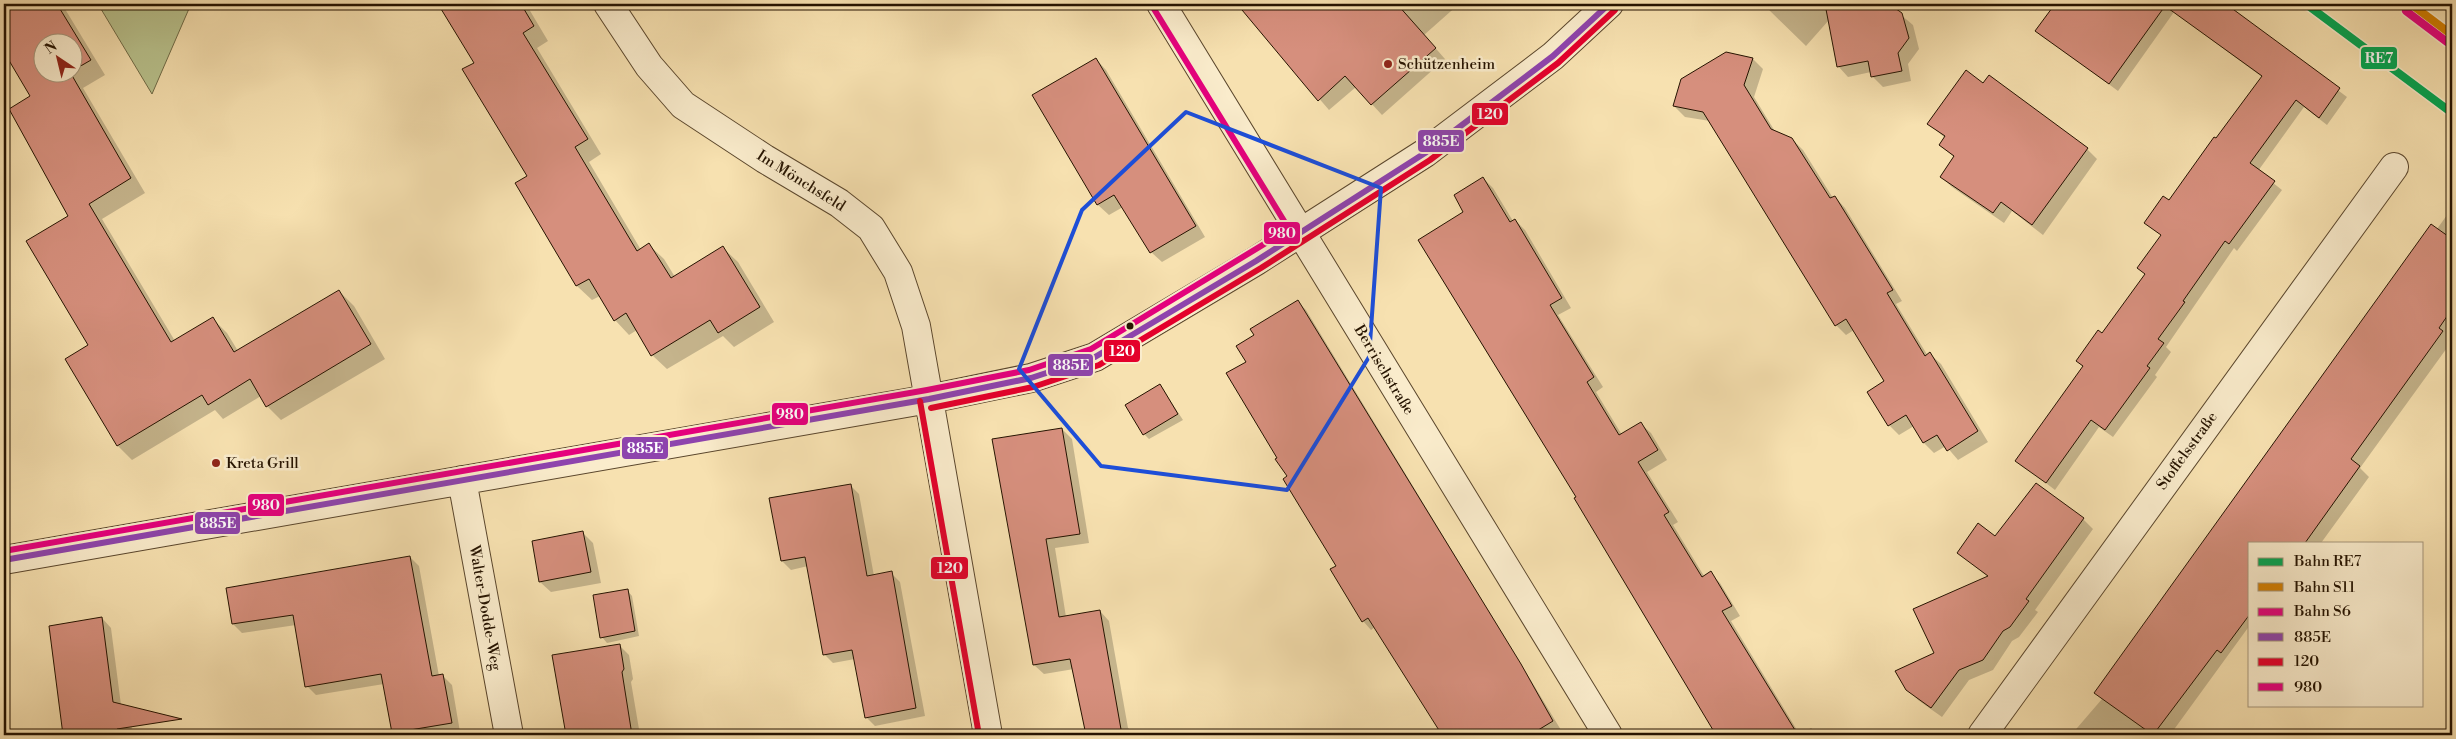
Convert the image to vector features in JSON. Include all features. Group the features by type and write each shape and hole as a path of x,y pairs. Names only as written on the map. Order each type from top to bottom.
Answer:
{"street":[{"name":"Im Mönchsfeld","path":"608,4 649,66 683,105 765,159 839,202 871,228 898,272 916,326 988,735"},
{"name":"Berrischstraße","path":"1161,4 1608,735"},
{"path":"4,560 930,399 1031,378 1095,357 1301,232 1425,153 1553,56 1609,4"},
{"name":"Stoffelsstraße","path":"1982,735 2394,167"},
{"name":"Walter-Dodde-Weg","path":"462,480 509,735"}],"highlighted area":[{"path":"1186,112 1381,188 1369,357 1287,490 1101,466 1019,369 1082,210"}],"green space":[{"path":"98,4 191,4 152,94"}],"building":[{"path":"4,4 57,4 74,32 32,32 32,82 76,82 131,178 89,204 171,342 213,317 234,352 339,290 371,344 266,407 250,379 208,405 202,395 117,446 65,359 88,345 26,241 68,216 9,109 30,96 4,52"},
{"path":"438,4 521,4 534,26 523,33 588,139 575,147 637,251 649,243 671,278 723,246 760,307 718,333 710,320 651,356 626,313 614,321 589,279 576,286 515,183 527,176 462,69 474,63"},
{"path":"1237,4 1397,4 1436,48 1371,105 1345,76 1318,101"},
{"path":"1825,4 1889,4 1902,13 1909,38 1898,53 1902,71 1871,77 1868,61 1837,67"},
{"path":"2055,4 2226,4 2340,88 2319,118 2296,100 2250,163 2275,181 2229,244 2225,241 2183,301 2185,302 2158,339 2164,343 2147,366 2150,368 2105,430 2091,420 2046,483 2015,461 2083,366 2076,361 2098,330 2102,333 2145,274 2137,268 2161,235 2144,223 2163,196 2169,200 2214,137 2216,138 2262,76 2165,6 2109,84 2035,31"},
{"path":"82,45 91,60 82,65"},
{"path":"1726,52 1753,58 1744,85 1771,129 1792,138 1830,198 1835,196 1893,290 1887,293 1925,356 1930,352 1978,431 1947,451 1937,435 1923,443 1906,415 1888,426 1867,392 1884,381 1846,319 1835,326 1703,112 1673,106 1681,79"},
{"path":"1096,58 1196,226 1150,253 1114,195 1097,205 1032,95"},
{"path":"1966,70 1983,83 1989,75 2088,148 2032,225 2001,202 1993,213 1940,177 1954,156 1939,145 1945,136 1927,124"},
{"path":"1483,177 1510,222 1515,219 1562,298 1550,305 1594,377 1587,382 1619,435 1641,422 1658,450 1638,462 1669,512 1664,515 1702,577 1711,571 1732,606 1722,611 1798,735 1716,735 1574,498 1576,497 1418,240 1463,212 1454,195"},
{"path":"2431,224 2452,239 2452,309 2439,328 2443,331 2351,459 2360,466 2306,542 2248,542 2248,617 2221,653 2217,650 2153,735 2094,693"},
{"path":"1298,300 1521,664 1553,721 1530,735 1442,735 1368,618 1362,622 1330,569 1336,566 1283,479 1287,476 1275,459 1277,458 1226,373 1246,362 1236,346 1254,335 1250,329"},
{"path":"1160,384 1178,414 1143,435 1125,405"},
{"path":"1062,428 1080,534 1046,539 1059,617 1100,610 1122,735 1086,735 1070,659 1033,665 992,439"},
{"path":"2036,483 2084,518 2026,599 2029,601 2010,627 2003,631 1983,660 1959,670 1931,708 1906,690 1895,671 1934,653 1913,609 1988,576 1957,553 1978,523 1995,536"},
{"path":"851,484 867,576 892,571 916,708 865,718 852,650 823,655 805,557 781,561 769,498"},
{"path":"583,531 591,572 539,582 532,541"},
{"path":"410,556 432,676 443,674 452,723 392,733 381,674 305,687 293,615 232,624 226,588"},
{"path":"628,589 635,631 600,638 593,595"},
{"path":"102,617 113,702 182,719 117,729 118,735 63,735 49,626"},
{"path":"620,644 624,669 622,672 632,735 566,735 552,655"}],"rail line":[{"name":"RE7","path":"2306,4 2452,113"},
{"name":"S11","path":"2411,4 2452,35"},
{"name":"S6","path":"2406,11 2447,42"}],"transit line":[{"name":"885E","path":"4,560 929,399 1031,378 1095,357 1256,261 1425,153 1553,56 1609,4"},
{"name":"980","path":"4,551 927,390 1029,370 1091,349 1289,229 1154,9"},
{"name":"120","path":"931,408 1033,387 1099,365 1261,268 1430,160 1558,63 1615,10"},
{"name":"120","path":"920,401 979,735"}],"place":[{"name":"Schützenheim","path":"1388,64"},
{"name":"Kreta Grill","path":"216,463"}]}
